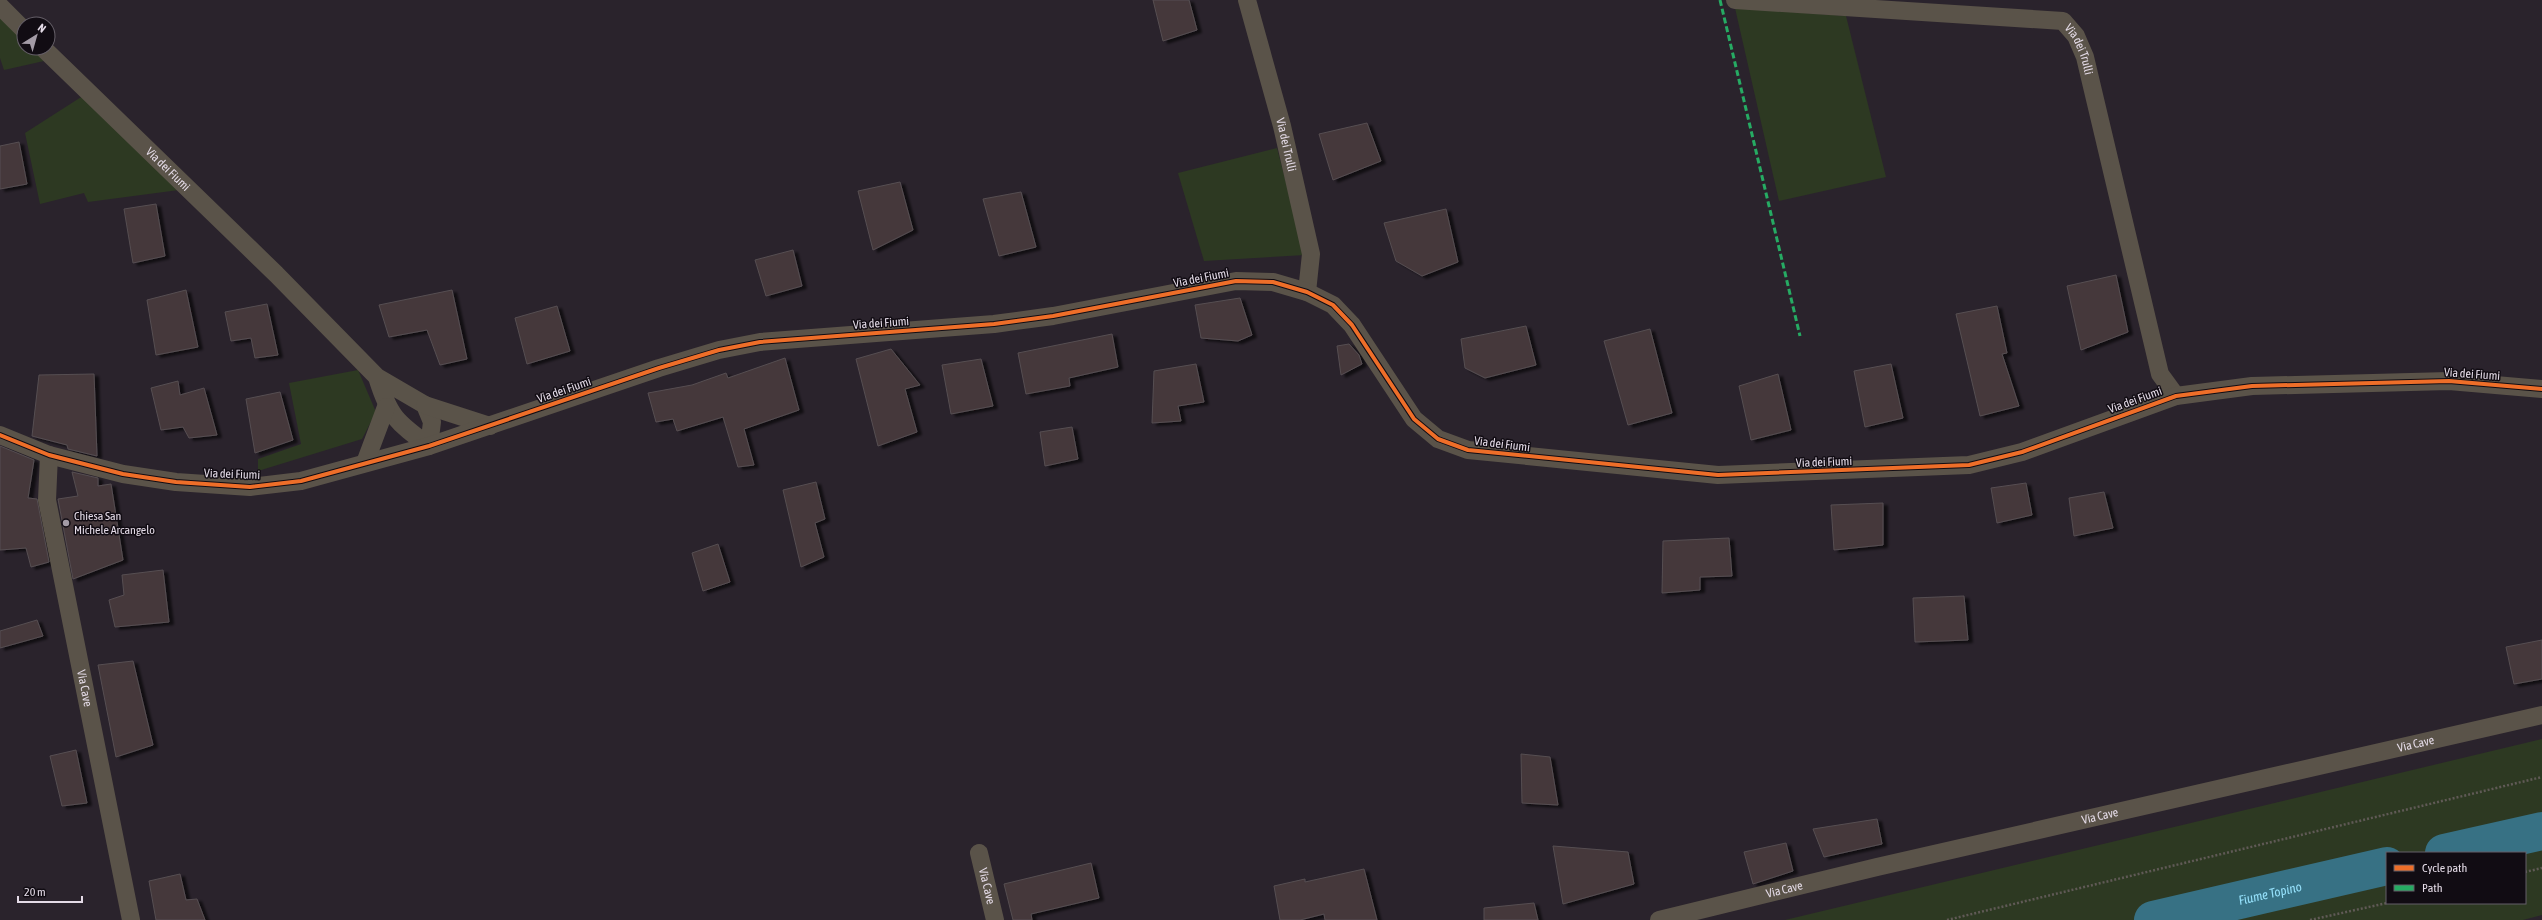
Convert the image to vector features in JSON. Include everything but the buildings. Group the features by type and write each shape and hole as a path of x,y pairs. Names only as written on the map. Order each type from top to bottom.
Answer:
{"street":[{"name":"Via dei Trulli","path":"1247,0 1282,126 1311,254 1307,292"},
{"name":"Via dei Trulli","path":"1735,0 2063,21 2076,36 2085,56 2160,374 2176,396"},
{"path":"0,6 16,22"},
{"name":"Via dei Fiumi","path":"51,56 276,274 377,377 425,405 490,426"},
{"name":"Via dei Fiumi","path":"0,435 49,455 123,474 176,482 250,487 301,481 429,446 659,368 719,350 760,342 994,324 1053,316 1236,281 1273,282 1307,292 1333,305 1352,325 1414,419 1438,438 1468,450 1718,475 1969,466 2022,452 2176,396 2252,386 2449,381 2542,389"},
{"name":"Via dei Fiumi","path":"377,377 386,407 403,427 429,446"},
{"path":"425,405 432,422 429,446"},
{"path":"365,463 386,407"},
{"name":"Via Cave","path":"49,455 47,500 131,920"},
{"name":"Via Cave","path":"1659,920 1892,864 2542,715"},
{"name":"Via Cave","path":"979,853 995,920"}],"path":[{"path":"1947,920 2542,777"},
{"path":"2526,872 2542,868"},
{"path":"2310,920 2386,903"}],"green space":[{"path":"1735,8 1846,16 1886,177 1779,201"},
{"path":"0,17 16,33 16,56 39,56 44,61 4,70 0,58"},
{"path":"89,92 179,190 88,202 84,193 40,204 25,133"},
{"path":"1277,148 1305,255 1204,261 1178,173"},
{"path":"358,370 376,412 362,439 258,471 258,459 301,444 289,383"},
{"path":"2542,739 2542,915 2523,920 1785,920"}],"waterway":[{"name":"Fiume Topino","path":"2448,852 2542,831"},
{"name":"Fiume Topino","path":"2153,920 2386,866"}],"marked path":[{"path":"1720,0 1800,336"}],"cycle path":[{"path":"0,435 49,455 123,474 176,482 250,487 301,481 429,446 659,368 719,350 760,342 994,324 1053,316 1236,281 1273,282 1307,292 1333,305 1352,325 1414,419 1438,439 1468,450 1718,475 1969,465 2022,452 2176,396 2252,386 2449,381 2542,389"}],"place":[{"name":"Chiesa San Michele Arcangelo","path":"66,523"}]}
